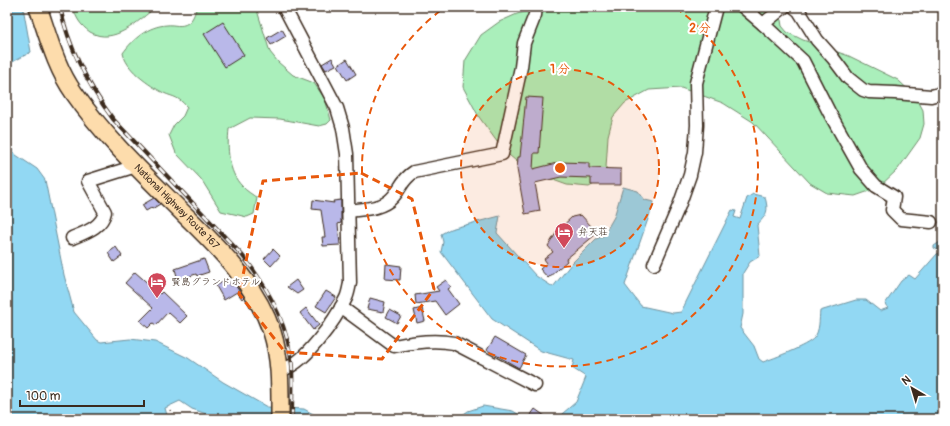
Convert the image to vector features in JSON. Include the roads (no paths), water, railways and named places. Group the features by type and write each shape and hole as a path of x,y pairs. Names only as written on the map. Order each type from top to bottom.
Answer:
{"highway":[{"name":"National Highway Route 167","path":"38,7 57,61 67,83 88,113 136,166 218,248 244,278 260,306 272,332 280,370 280,419"}],"street":[{"path":"280,370 286,370 305,356 319,340 347,297 350,283 347,154 343,128 337,108 284,7"},
{"path":"348,211 383,205 393,198 406,176 414,172 502,154 521,67 524,43 535,15 536,7"},
{"path":"654,264 679,206 690,175 695,152 698,125 696,83 716,7"},
{"path":"743,7 803,61 829,112 861,168 876,186 894,197 892,210 901,218 931,222"},
{"path":"763,24 784,7"},
{"path":"794,7 799,11 817,40 848,78 863,90 868,92 931,96 943,93"},
{"path":"72,238 88,232 104,218 105,212 88,181 136,166"},
{"path":"340,307 394,346 413,342 445,341 454,343 535,385"}],"water":[{"path":"7,7 23,7 31,52 7,65"},
{"path":"7,132 12,150 16,155 37,169 45,180 64,275 74,312 97,340 101,342 130,339 155,342 188,358 223,382 267,407 304,409 322,419 221,419 192,409 180,401 165,408 168,419 121,419 100,415 86,419 7,419"},
{"path":"623,187 638,191 645,200 654,202 625,285 641,306 673,313 681,312 732,210 736,211 734,217 740,219 747,198 753,194 765,197 767,210 757,225 760,256 750,262 743,273 743,314 740,328 754,346 759,359 763,362 798,348 814,338 818,328 820,311 856,300 866,300 880,311 888,308 885,304 901,281 909,275 915,279 937,254 942,252 934,248 934,246 943,240 943,419 556,419 576,402 586,377 572,368 574,360 541,351 492,319 441,252 443,242 441,234 450,229 500,216 497,233 536,276 553,287 571,264 596,239 603,236 614,217"},
{"path":"483,406 513,411 526,419 457,419 468,411"}],"railway":[{"path":"60,7 80,66 95,93 113,119 242,255 268,293 281,321 290,350 292,366 292,419"}],"place":[{"name":"弁天荘","path":"564,249"},
{"name":"賢島グランドホテル","path":"157,299"}]}
